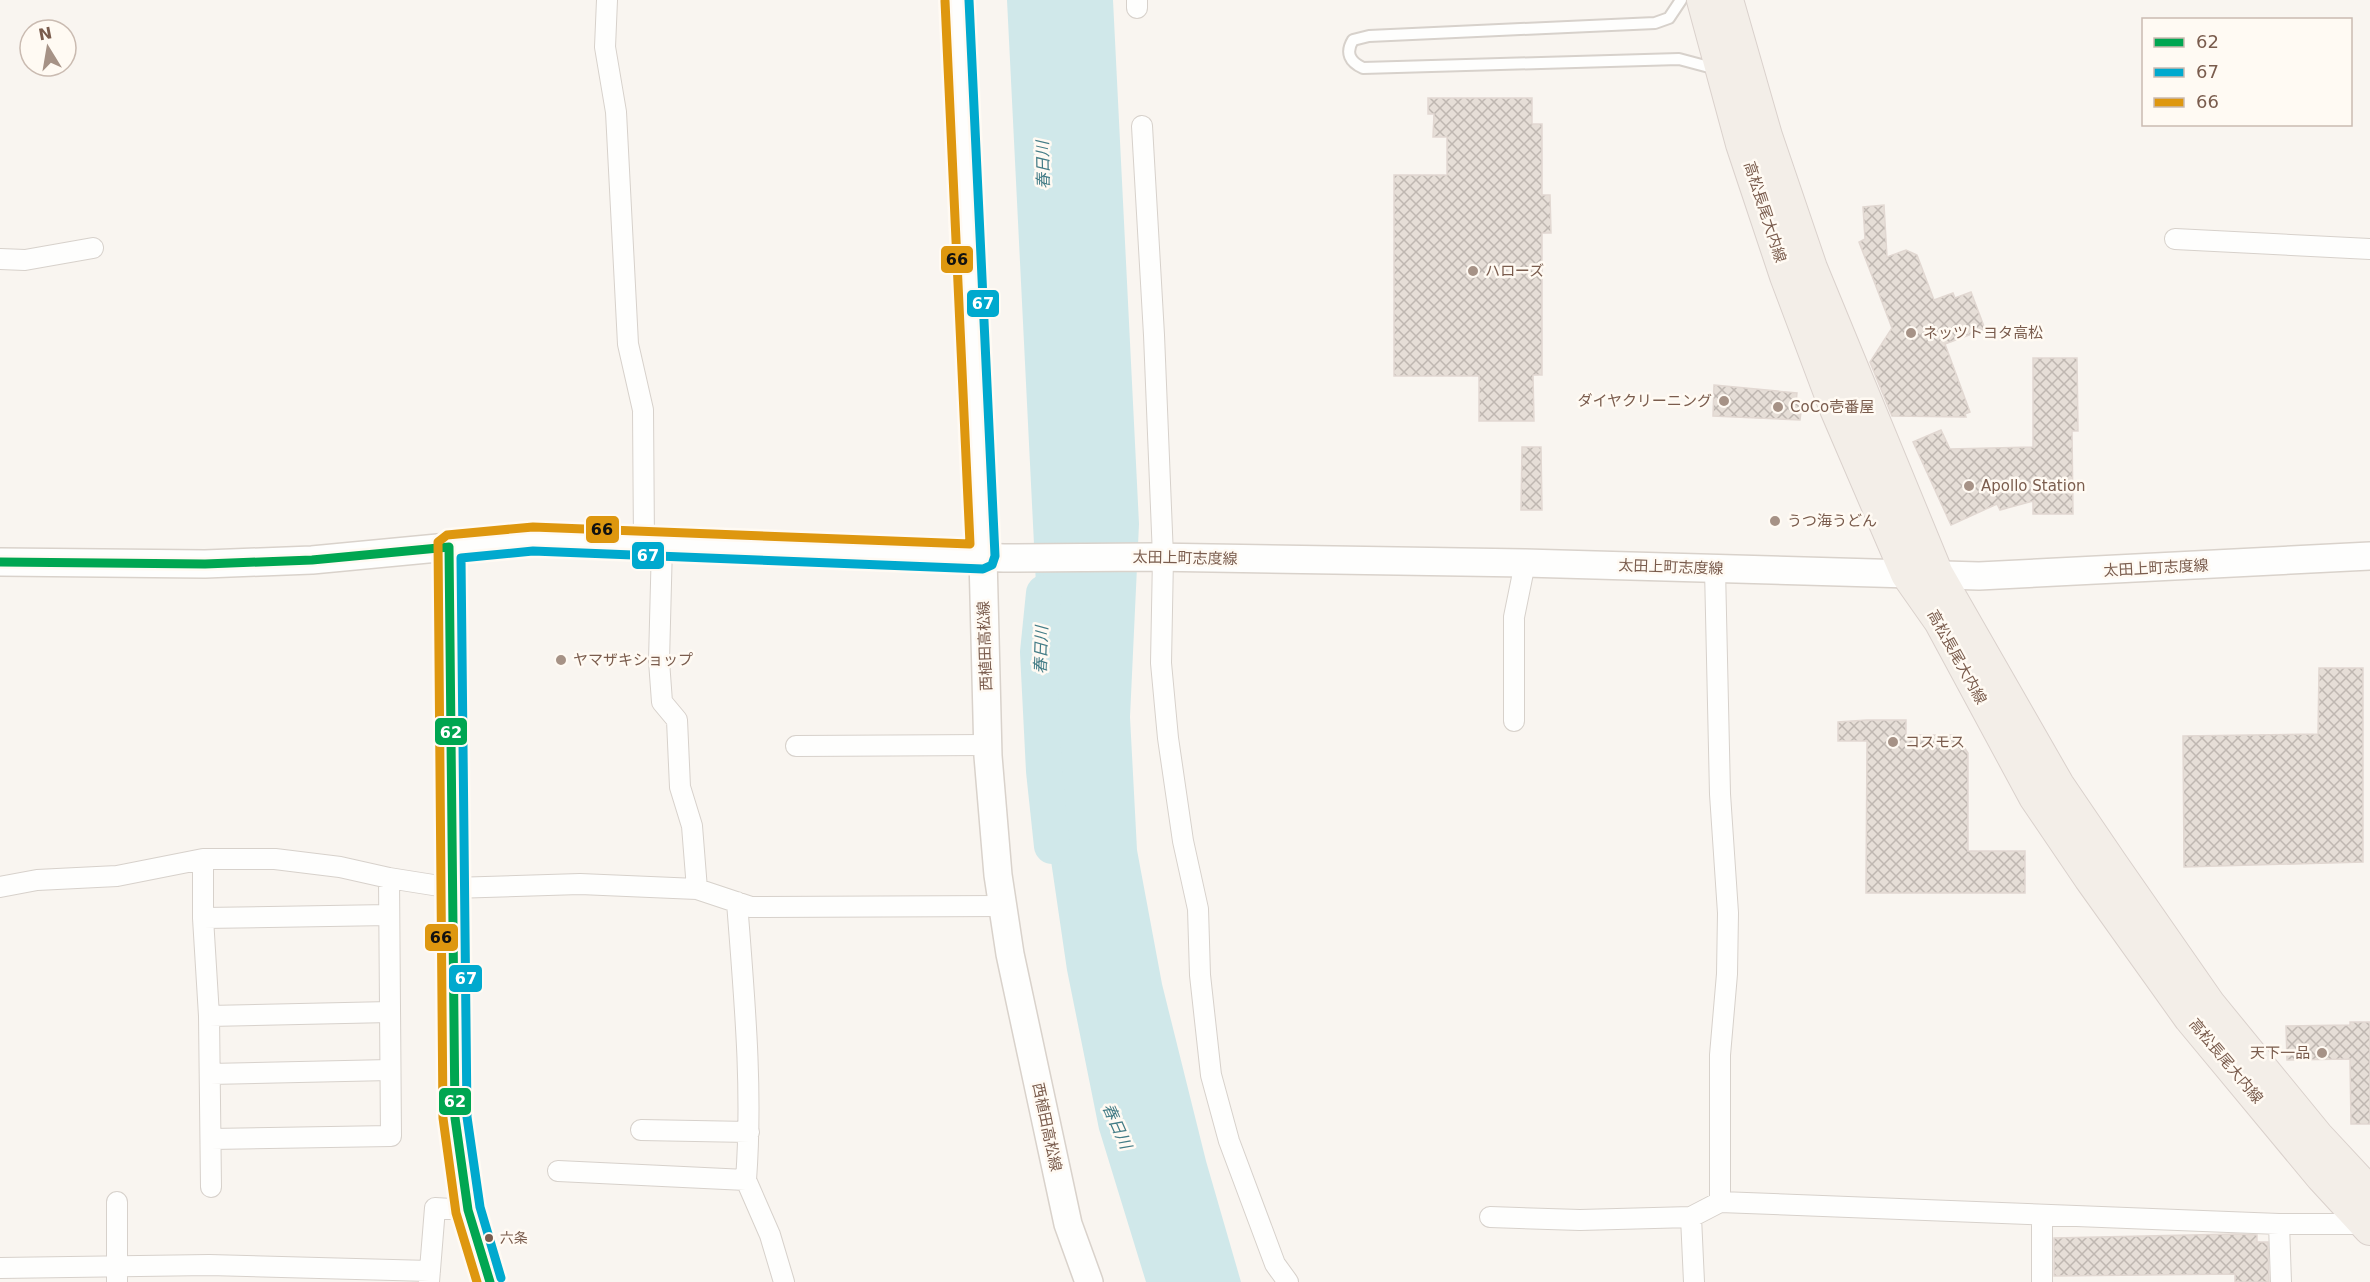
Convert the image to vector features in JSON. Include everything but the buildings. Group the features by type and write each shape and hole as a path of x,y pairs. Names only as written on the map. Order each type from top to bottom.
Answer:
{"main road":[{"name":"西植田高松線","path":"957,0 993,558 988,745 998,875 1011,954 1068,1224 1089,1282"},
{"name":"高松長尾大内線","path":"1703,0 1724,78 1786,276 1836,409 1922,574 2058,785 2209,1004 2317,1136 2370,1193"},
{"name":"高松長尾大内線","path":"1727,0 1766,136 1811,268 1940,621 2035,797 2090,878 2190,1018 2368,1226"},
{"name":"太田上町志度線","path":"0,562 205,564 312,560 534,539 993,558 1157,557 1525,563 1997,576 2370,556"},
{"path":"449,547 455,1118 468,1210 489,1282"}],"street":[{"path":"608,0 605,47 616,112 628,344 643,410 662,702 677,720 680,787 692,826 697,889"},
{"path":"1142,126 1154,335 1157,557 1161,663 1167,738 1183,841 1198,909 1200,975 1211,1075 1230,1141 1275,1264 1288,1282"},
{"path":"2175,239 2370,249"},
{"path":"0,259 25,260 93,248"},
{"path":"1514,721 1514,617 1525,563"},
{"path":"1714,569 1720,794 1728,913 1727,974 1720,1055 1720,1202"},
{"path":"796,746 988,745"},
{"path":"0,887 37,880 117,876 203,859 275,859 340,867 452,888 580,884 697,889 751,907 1003,906"},
{"path":"203,859 203,918 209,1016 211,1187"},
{"path":"211,1139 391,1136 389,878"},
{"path":"737,902 748,1060 749,1132 746,1180 770,1235 784,1282"},
{"path":"203,918 389,915"},
{"path":"209,1016 390,1012"},
{"path":"210,1074 390,1070"},
{"path":"640,1130 749,1132"},
{"path":"558,1172 746,1180"},
{"path":"117,1202 117,1274"},
{"path":"1490,1217 1580,1220 1691,1217 1720,1202 2368,1226"},
{"path":"0,1268 117,1274 209,1265 429,1276 435,1208 468,1210"},
{"path":"2042,1215 2042,1282"},
{"path":"1691,1217 1694,1282"},
{"path":"2279,1224 2281,1282"}],"lane":[{"path":"1681,0 1669,18 1655,23 1369,36 1353,40 1349,46 1349,57 1353,64 1363,68 1679,59 1709,67 1724,78"}],"water":[{"path":"1007,0 1113,0 1139,524 1130,717 1137,850 1162,984 1206,1161 1241,1282 1146,1282 1099,1129 1067,970 1049,847"}],"waterway":[{"name":"春日川","path":"1044,593 1038,652 1044,771 1052,846"}],"transit line":[{"name":"67","path":"501,1278 480,1207 467,1117 461,558 533,551 983,569 992,565 995,556 969,0"},
{"name":"66","path":"477,1282 456,1213 443,1118 438,542 447,535 533,527 970,544 945,1"},
{"name":"62","path":"449,547 455,1118 468,1210 490,1282"},
{"name":"62","path":"0,562 205,564 312,560 449,547"}],"place":[{"name":"ハローズ","path":"1473,271"},
{"name":"ネッツトヨタ高松","path":"1911,333"},
{"name":"ダイヤクリーニング","path":"1724,401"},
{"name":"CoCo壱番屋","path":"1778,407"},
{"name":"Apollo Station","path":"1969,486"},
{"name":"うつ海うどん","path":"1775,521"},
{"name":"ヤマザキショップ","path":"561,660"},
{"name":"コスモス","path":"1893,742"},
{"name":"天下一品","path":"2322,1053"},
{"name":"六条","path":"489,1238"}]}
